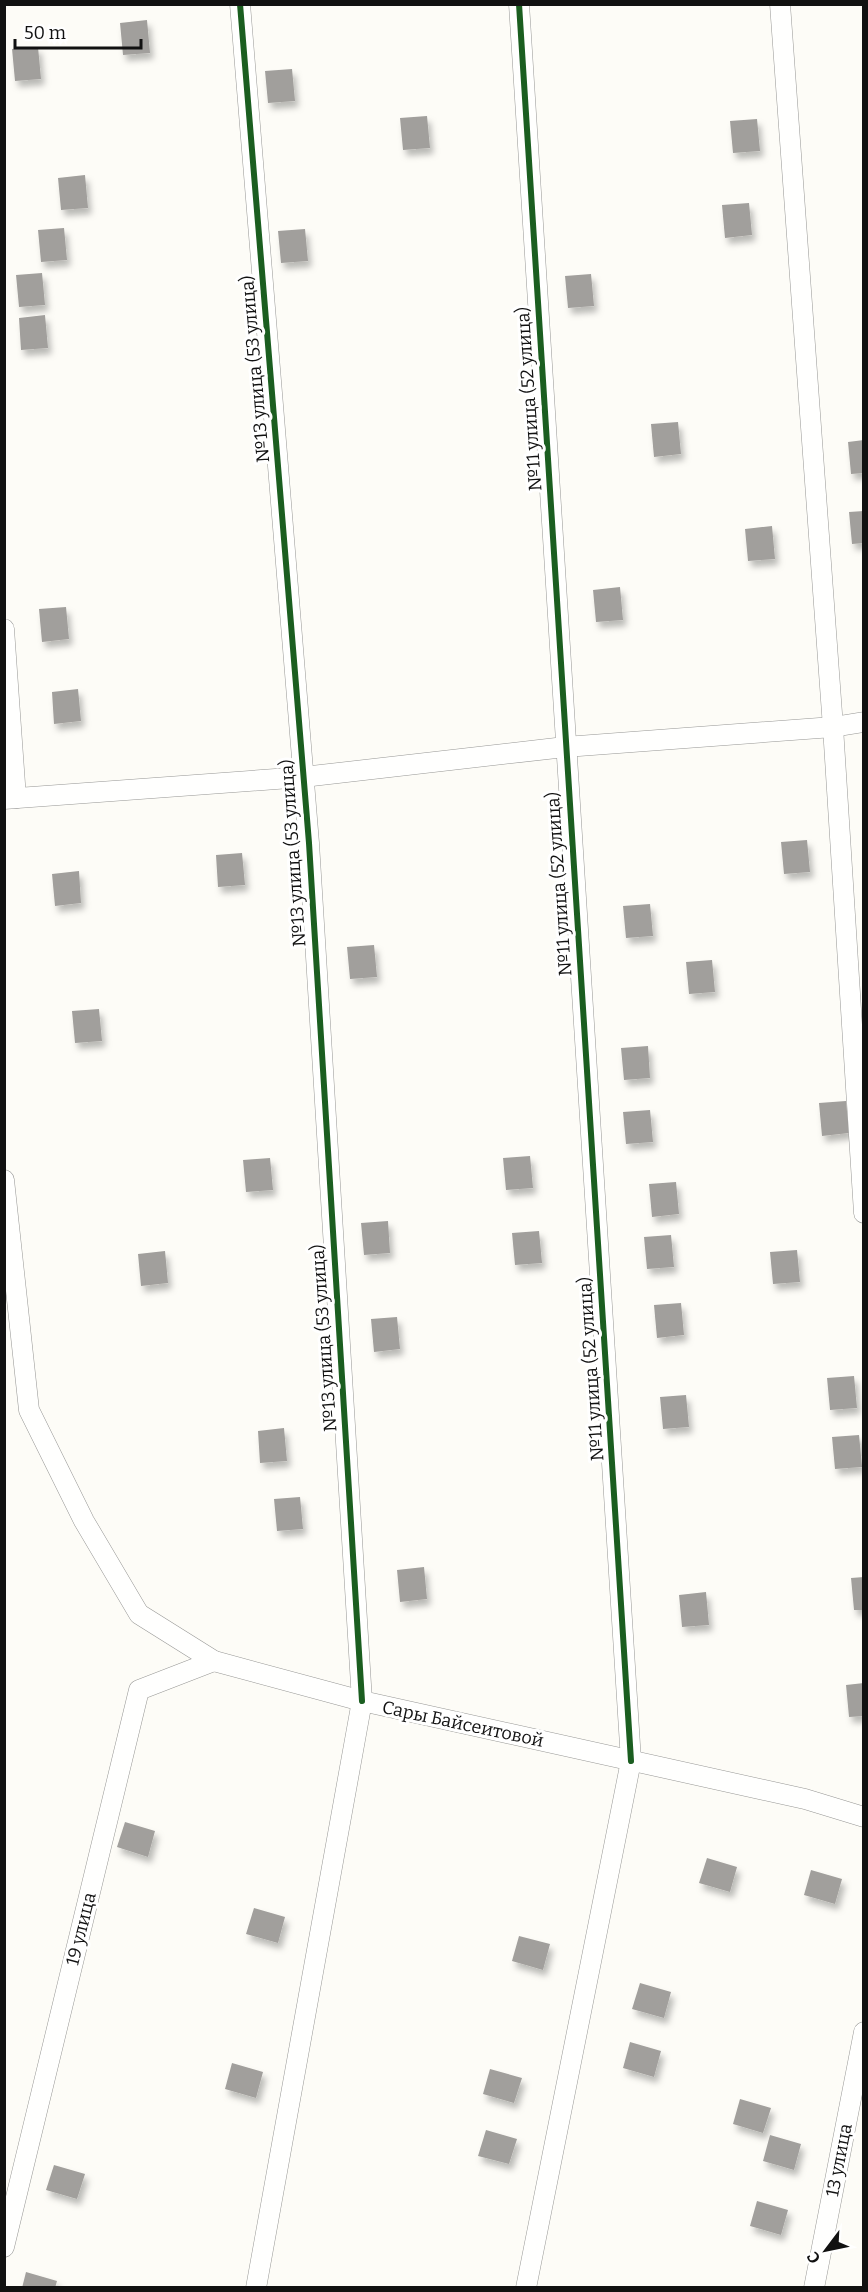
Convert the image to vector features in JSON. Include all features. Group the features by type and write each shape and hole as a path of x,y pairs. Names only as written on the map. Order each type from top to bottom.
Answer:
{"street":[{"name":"№13 улица (53 улица)","path":"240,4 303,777 362,1701 256,2288"},
{"name":"№11 улица (52 улица)","path":"519,4 631,1761 526,2288"},
{"path":"780,4 833,727 864,1213"},
{"path":"4,629 10,798 303,777 565,747 833,727 864,722"},
{"name":"Сары Байсеитовой","path":"4,1180 29,1410 84,1521 139,1614 214,1661 362,1701 805,1799 864,1817"},
{"name":"19 улица","path":"4,2247 139,1690 214,1661"},
{"name":"13 улица","path":"814,2288 864,2032"}],"building":[{"path":"147,20 150,53 123,55 120,23"},
{"path":"38,47 41,79 15,81 12,49"},
{"path":"292,69 295,101 268,103 265,71"},
{"path":"427,116 430,148 403,150 400,118"},
{"path":"757,119 760,151 733,153 730,121"},
{"path":"85,175 88,208 61,210 58,178"},
{"path":"749,203 752,235 725,238 722,205"},
{"path":"64,228 67,260 41,262 38,230"},
{"path":"305,229 308,261 281,263 278,231"},
{"path":"42,273 45,305 19,307 16,275"},
{"path":"591,274 594,306 568,308 565,276"},
{"path":"45,315 48,348 21,350 19,318"},
{"path":"678,422 681,454 654,457 651,424"},
{"path":"864,440 864,473 851,474 848,442"},
{"path":"864,511 864,543 852,544 849,512"},
{"path":"772,526 775,559 748,561 745,529"},
{"path":"620,587 623,620 596,622 593,590"},
{"path":"66,607 69,639 42,642 39,609"},
{"path":"78,689 81,721 54,724 52,692"},
{"path":"807,840 810,872 784,874 781,842"},
{"path":"242,853 245,885 218,887 216,855"},
{"path":"79,871 81,903 55,906 52,874"},
{"path":"650,904 653,936 626,938 623,906"},
{"path":"374,945 377,977 350,979 347,947"},
{"path":"712,960 715,992 689,994 686,962"},
{"path":"99,1009 102,1041 75,1043 72,1011"},
{"path":"648,1046 650,1078 624,1080 621,1048"},
{"path":"846,1101 849,1133 822,1136 819,1103"},
{"path":"650,1110 653,1142 626,1144 623,1112"},
{"path":"530,1156 533,1188 506,1190 503,1158"},
{"path":"270,1158 273,1190 246,1192 243,1160"},
{"path":"676,1182 679,1214 652,1217 649,1184"},
{"path":"388,1221 390,1253 364,1255 361,1223"},
{"path":"539,1231 542,1263 515,1265 512,1233"},
{"path":"671,1235 674,1267 647,1269 644,1237"},
{"path":"797,1250 800,1282 773,1284 770,1252"},
{"path":"165,1251 168,1283 141,1286 138,1254"},
{"path":"681,1303 684,1335 657,1338 654,1305"},
{"path":"397,1317 400,1349 374,1352 371,1319"},
{"path":"854,1376 857,1408 830,1410 827,1378"},
{"path":"686,1395 689,1427 663,1429 660,1397"},
{"path":"284,1428 287,1461 260,1463 258,1431"},
{"path":"859,1435 862,1467 835,1469 832,1437"},
{"path":"300,1497 303,1529 277,1531 274,1499"},
{"path":"424,1567 427,1599 400,1602 397,1570"},
{"path":"864,1577 864,1610 854,1610 851,1578"},
{"path":"706,1592 709,1625 682,1627 679,1595"},
{"path":"864,1683 864,1716 849,1717 846,1685"},
{"path":"125,1822 155,1831 148,1857 117,1847"},
{"path":"707,1858 737,1867 730,1892 699,1883"},
{"path":"811,1870 842,1879 835,1904 804,1895"},
{"path":"254,1908 285,1917 278,1943 246,1934"},
{"path":"519,1936 550,1944 543,1970 512,1961"},
{"path":"640,1983 671,1992 664,2018 632,2009"},
{"path":"630,2042 661,2051 654,2077 623,2068"},
{"path":"232,2063 263,2072 256,2098 225,2089"},
{"path":"490,2069 522,2078 514,2103 483,2094"},
{"path":"740,2099 771,2108 763,2133 733,2124"},
{"path":"486,2130 517,2139 509,2164 478,2156"},
{"path":"770,2135 801,2144 794,2170 763,2161"},
{"path":"54,2165 85,2174 77,2199 46,2190"},
{"path":"757,2201 788,2210 781,2235 750,2226"},
{"path":"26,2272 57,2281 55,2288 22,2288"}],"cycle path":[{"path":"240,4 309,843 362,1701"},
{"path":"519,4 631,1761"}]}
